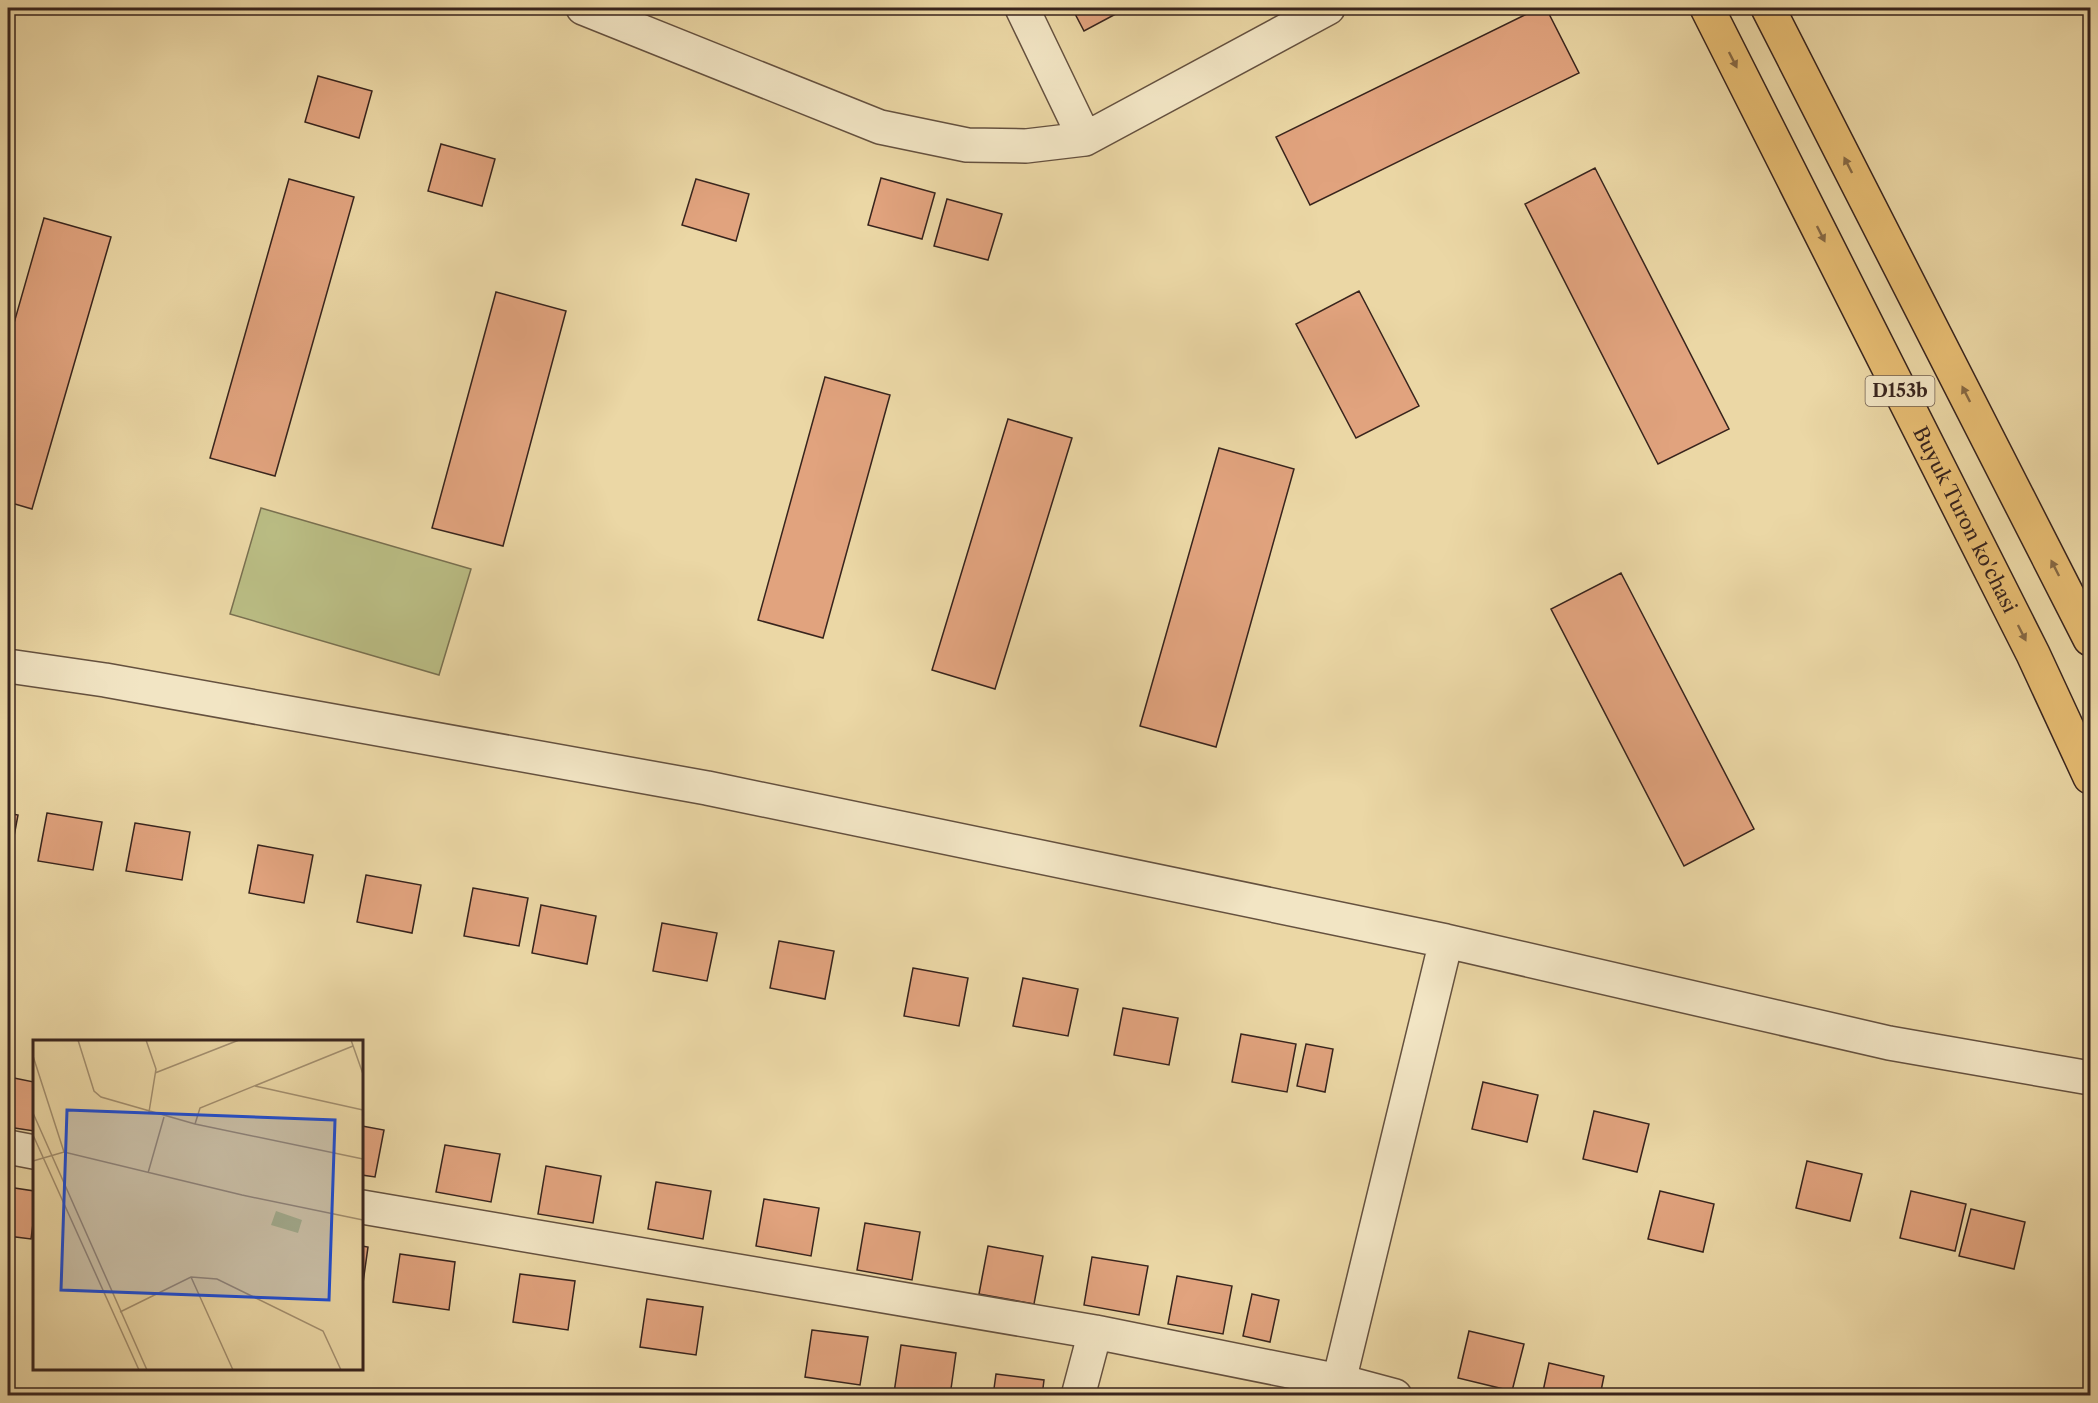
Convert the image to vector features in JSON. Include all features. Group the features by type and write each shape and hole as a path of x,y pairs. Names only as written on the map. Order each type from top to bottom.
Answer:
{"main road":[{"name":"Buyuk Turon ko'chasi","path":"1707,8 2033,654 2091,777"},
{"name":"D153b","path":"1767,8 2091,639"}],"street":[{"path":"583,8 880,128 968,145 1026,146 1085,139 1328,8"},
{"path":"1022,8 1085,139"},
{"path":"8,666 105,680 707,788 1446,941 1889,1043 2091,1078"},
{"path":"1339,1381 1446,941"},
{"path":"8,1147 33,1152"},
{"path":"363,1207 1095,1332 1339,1381 1395,1395"},
{"path":"1078,1395 1095,1332"}],"green space":[{"path":"261,508 471,569 439,675 230,614"}],"building":[{"path":"1072,8 1127,8 1084,31"},
{"path":"1539,8 1546,8 1579,73 1310,205 1276,137"},
{"path":"318,76 372,91 359,138 305,122"},
{"path":"441,144 495,159 482,206 428,191"},
{"path":"1595,168 1729,429 1658,464 1525,204"},
{"path":"881,178 935,193 922,239 868,225"},
{"path":"289,179 354,197 275,476 210,458"},
{"path":"696,179 749,194 736,241 682,225"},
{"path":"947,199 1002,214 988,260 934,246"},
{"path":"44,218 111,237 32,509 8,502 8,344"},
{"path":"1359,291 1419,406 1356,438 1296,324"},
{"path":"496,292 566,311 503,546 432,528"},
{"path":"825,377 890,395 823,638 758,620"},
{"path":"1008,419 1072,438 995,689 932,670"},
{"path":"1219,448 1294,469 1216,747 1140,726"},
{"path":"1621,573 1754,829 1684,866 1551,609"},
{"path":"8,813 18,815 9,863 8,862"},
{"path":"47,813 102,822 93,870 38,861"},
{"path":"135,823 190,832 182,880 126,871"},
{"path":"258,845 313,855 304,903 249,893"},
{"path":"366,875 421,885 412,933 357,922"},
{"path":"473,888 528,898 519,946 464,936"},
{"path":"541,905 596,916 587,964 532,953"},
{"path":"662,923 717,933 707,981 653,971"},
{"path":"779,941 834,951 825,999 770,988"},
{"path":"913,968 968,978 959,1026 904,1016"},
{"path":"1023,978 1078,989 1068,1036 1013,1026"},
{"path":"1123,1008 1178,1018 1169,1065 1114,1055"},
{"path":"1241,1034 1296,1044 1287,1092 1232,1082"},
{"path":"1306,1044 1333,1049 1325,1092 1297,1086"},
{"path":"14,1078 33,1082 33,1131 8,1127"},
{"path":"1483,1082 1538,1095 1527,1142 1472,1129"},
{"path":"1594,1111 1649,1124 1637,1172 1583,1159"},
{"path":"363,1126 384,1130 375,1177 363,1175"},
{"path":"445,1145 500,1154 491,1202 436,1192"},
{"path":"1807,1161 1862,1174 1850,1221 1796,1208"},
{"path":"546,1166 601,1176 593,1223 538,1214"},
{"path":"656,1182 711,1191 703,1239 648,1229"},
{"path":"8,1187 33,1191 31,1239 8,1236"},
{"path":"1660,1191 1714,1204 1703,1252 1648,1239"},
{"path":"1911,1191 1966,1204 1955,1251 1900,1238"},
{"path":"764,1199 819,1208 811,1256 756,1246"},
{"path":"1971,1209 2025,1222 2014,1269 1959,1256"},
{"path":"865,1223 920,1232 912,1280 857,1270"},
{"path":"363,1246 368,1247 363,1283"},
{"path":"988,1246 1043,1256 1034,1304 979,1294"},
{"path":"400,1254 455,1262 449,1310 393,1302"},
{"path":"1092,1257 1148,1266 1139,1315 1084,1305"},
{"path":"520,1274 575,1281 568,1330 513,1322"},
{"path":"1177,1276 1232,1286 1223,1334 1168,1324"},
{"path":"1252,1294 1279,1300 1270,1342 1243,1336"},
{"path":"647,1299 703,1307 696,1355 640,1347"},
{"path":"812,1330 868,1337 860,1385 805,1377"},
{"path":"1469,1331 1524,1344 1512,1391 1458,1378"},
{"path":"901,1345 956,1353 950,1396 910,1396 894,1393"},
{"path":"1549,1363 1604,1376 1600,1396 1542,1396"},
{"path":"996,1374 1044,1380 1042,1396 993,1396"},
{"path":"1614,1390 1638,1396 1613,1396"}]}
